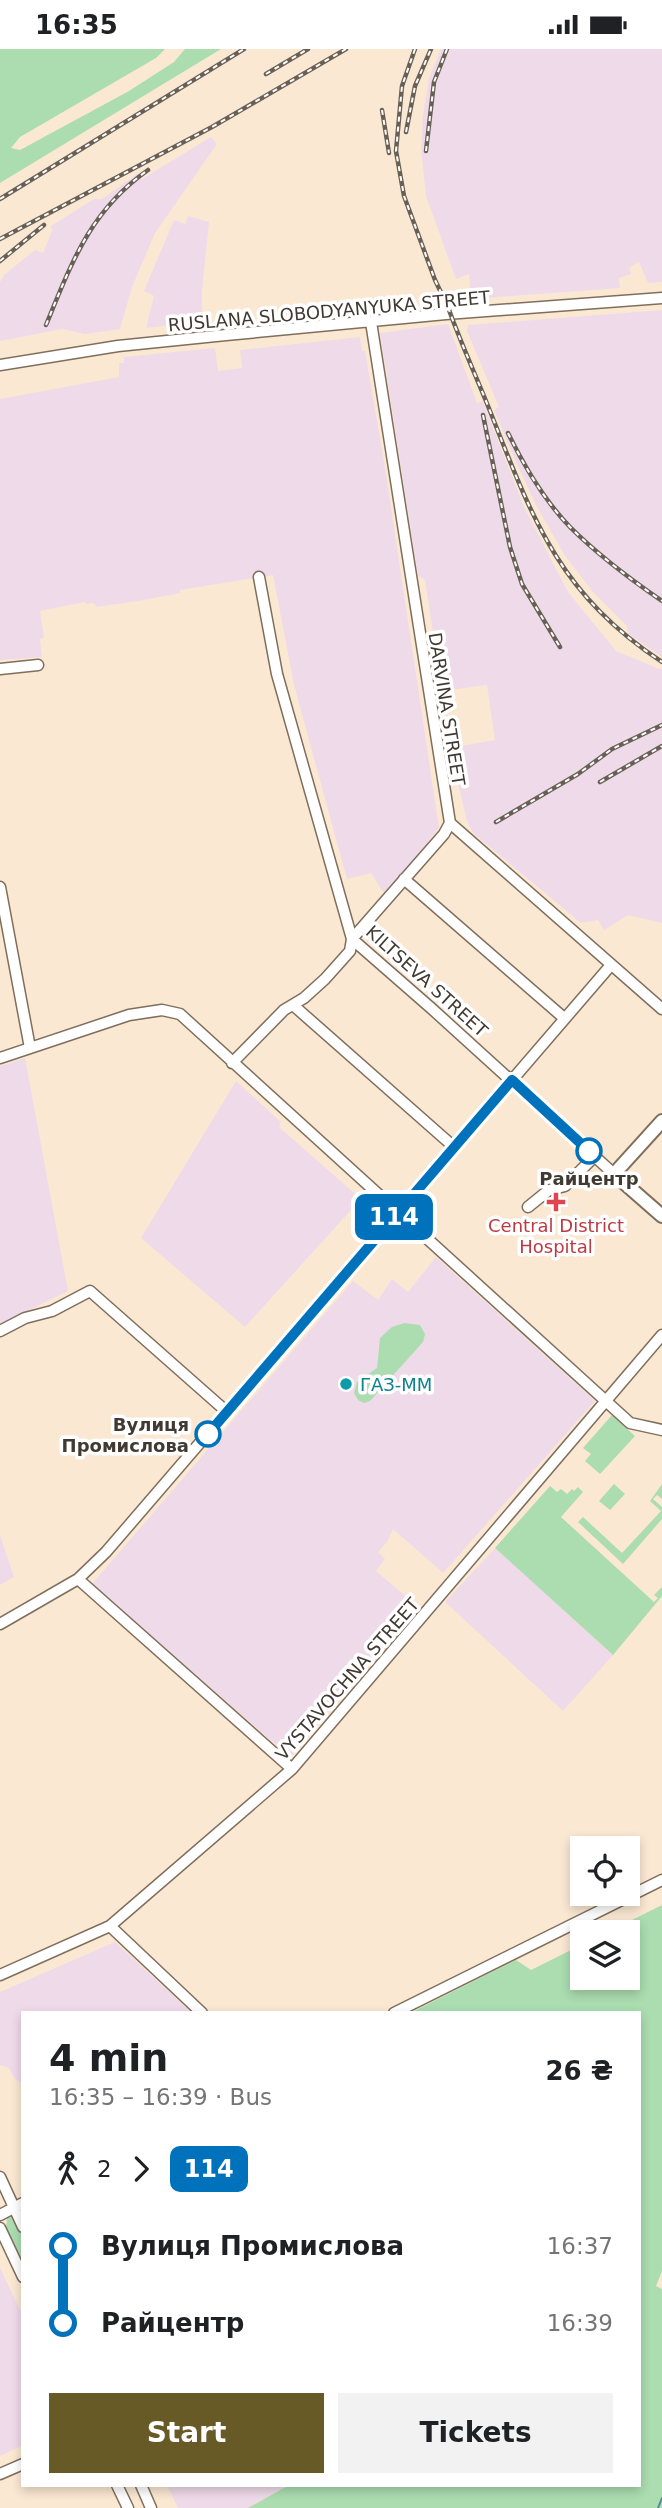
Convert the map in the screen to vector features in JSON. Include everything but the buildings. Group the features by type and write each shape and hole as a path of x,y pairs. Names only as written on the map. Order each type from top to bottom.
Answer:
{"main road":[{"path":"614,1174 662,1121"},
{"name":"KILTSEVA STREET","path":"614,1174 662,1216"}],"street":[{"name":"RUSLANA SLOBODYANYUKA STREET","path":"0,365 118,346 662,298"},
{"name":"DARVINA STREET","path":"371,322 450,823"},
{"name":"KILTSEVA STREET","path":"259,577 277,674 352,939 614,1174"},
{"path":"0,669 38,665"},
{"path":"232,1063 284,1010 318,985 350,951 352,939 444,834 450,823 662,1009"},
{"path":"404,879 564,1018"},
{"path":"0,887 30,1048"},
{"path":"0,1624 78,1579 106,1552 611,965"},
{"path":"293,1005 454,1147"},
{"path":"0,1058 129,1014 162,1010 180,1014 630,1423 662,1430"},
{"path":"528,1207 548,1190 565,1186 594,1156"},
{"path":"0,1331 25,1318 52,1311 90,1291 227,1412"},
{"name":"VYSTAVOCHNA STREET","path":"0,1975 110,1926 292,1769 661,1338"},
{"path":"78,1579 292,1769"},
{"path":"398,2011 662,1879"},
{"path":"110,1926 200,2011"},
{"path":"0,2177 18,2206 0,2215"},
{"path":"0,2228 21,2273"},
{"path":"0,2474 21,2465"},
{"path":"118,2487 128,2508"},
{"path":"142,2487 147,2504"}],"shaded area":[{"path":"441,49 662,49 662,282 648,283 639,262 629,268 631,274 619,278 620,288 471,299 469,274 456,279 426,196 421,150 423,115 429,78"},
{"path":"211,137 217,144 155,233 132,287 120,329 85,334 62,329 0,341 0,282 4,275 35,250 43,253 52,231 51,226 94,199 102,199 138,173 142,179"},
{"path":"188,216 209,222 202,291 202,322 146,328 154,296 144,291 174,220 185,224"},
{"path":"662,310 662,657 629,634 626,625 592,591 564,554 536,505 515,460 494,410 499,407 467,331 468,325"},
{"path":"448,324 477,403 483,402 524,507 568,592 616,651 662,670 662,923 628,915 604,930 598,920 581,923 473,833 467,821 453,761 463,759 461,746 495,740 487,685 442,691 425,580 418,575 380,333"},
{"path":"360,337 362,351 365,351 386,474 439,828 385,895 371,873 347,879 294,685 273,575 180,590 180,593 138,601 97,607 93,603 85,602 40,611 44,638 40,639 42,657 0,660 0,399 119,377 119,363 124,363 124,357 215,348 218,371 242,368 240,350"},
{"path":"25,1058 68,1291 0,1324 0,1066"},
{"path":"236,1081 281,1122 279,1127 361,1199 245,1327 141,1238"},
{"path":"436,1257 595,1401 443,1573 393,1529 378,1552 385,1559 376,1571 417,1606 290,1757 92,1584 353,1281 378,1300 392,1279 408,1292"},
{"path":"0,1535 14,1577 0,1585"},
{"path":"495,1548 613,1655 563,1711 445,1602"},
{"path":"115,1942 190,2011 21,2011 21,2083 15,2079 9,2068 0,2065 0,1992"},
{"path":"0,2268 21,2312 21,2446 0,2456"},
{"path":"168,2487 285,2487 248,2508 178,2508"}],"green space":[{"path":"0,49 165,49 156,58 20,137 11,148 20,150 129,91 174,62 185,49 221,49 0,183"},
{"path":"404,1323 420,1325 425,1334 423,1342 370,1401 364,1403 358,1400 354,1393 357,1382 377,1368 380,1338 392,1327"},
{"path":"612,1415 635,1436 600,1474 585,1461 591,1454 583,1448"},
{"path":"614,1484 625,1494 610,1510 599,1501"},
{"path":"662,1484 662,1499 657,1495 653,1499 662,1507 662,1519 623,1564 578,1522 583,1517 622,1553 661,1511 650,1501"},
{"path":"550,1486 557,1492 561,1489 567,1494 578,1487 583,1492 561,1517 654,1602 658,1598 654,1595 662,1587 662,1596 613,1655 495,1548"},
{"path":"662,1905 662,2271 656,2286 662,2289 662,2508 248,2508 285,2487 641,2487 641,2011 414,2011 516,1960 531,1970 570,1950 570,1990 640,1990 640,1920 632,1920"},
{"path":"12,2215 21,2233 21,2259 6,2230 7,2218"}],"waterway":[{"path":"658,2508 662,2498"}],"railway":[{"path":"0,199 244,49"},
{"path":"266,74 308,49"},
{"path":"0,239 212,127 346,49"},
{"path":"415,49 402,86 396,151 404,196 435,280 522,490 555,554 575,583 599,610 627,637 662,662"},
{"path":"406,132 415,86 431,49"},
{"path":"426,151 434,82 447,49"},
{"path":"382,110 389,153"},
{"path":"46,325 74,259 97,220 128,186 148,170"},
{"path":"0,261 44,225"},
{"path":"483,415 510,547 522,584 560,647"},
{"path":"508,433 535,482 570,527 614,566 662,601"},
{"path":"496,822 578,774 612,749 662,725"},
{"path":"600,782 662,746"}],"bus line":[{"name":"114","path":"208,1434 512,1080 589,1151"}],"place":[{"name":"Райцентр","path":"589,1151"},
{"name":"Central District Hospital","path":"556,1202"},
{"name":"ГАЗ-ММ","path":"346,1384"},
{"name":"Вулиця Промислова","path":"208,1434"}]}
